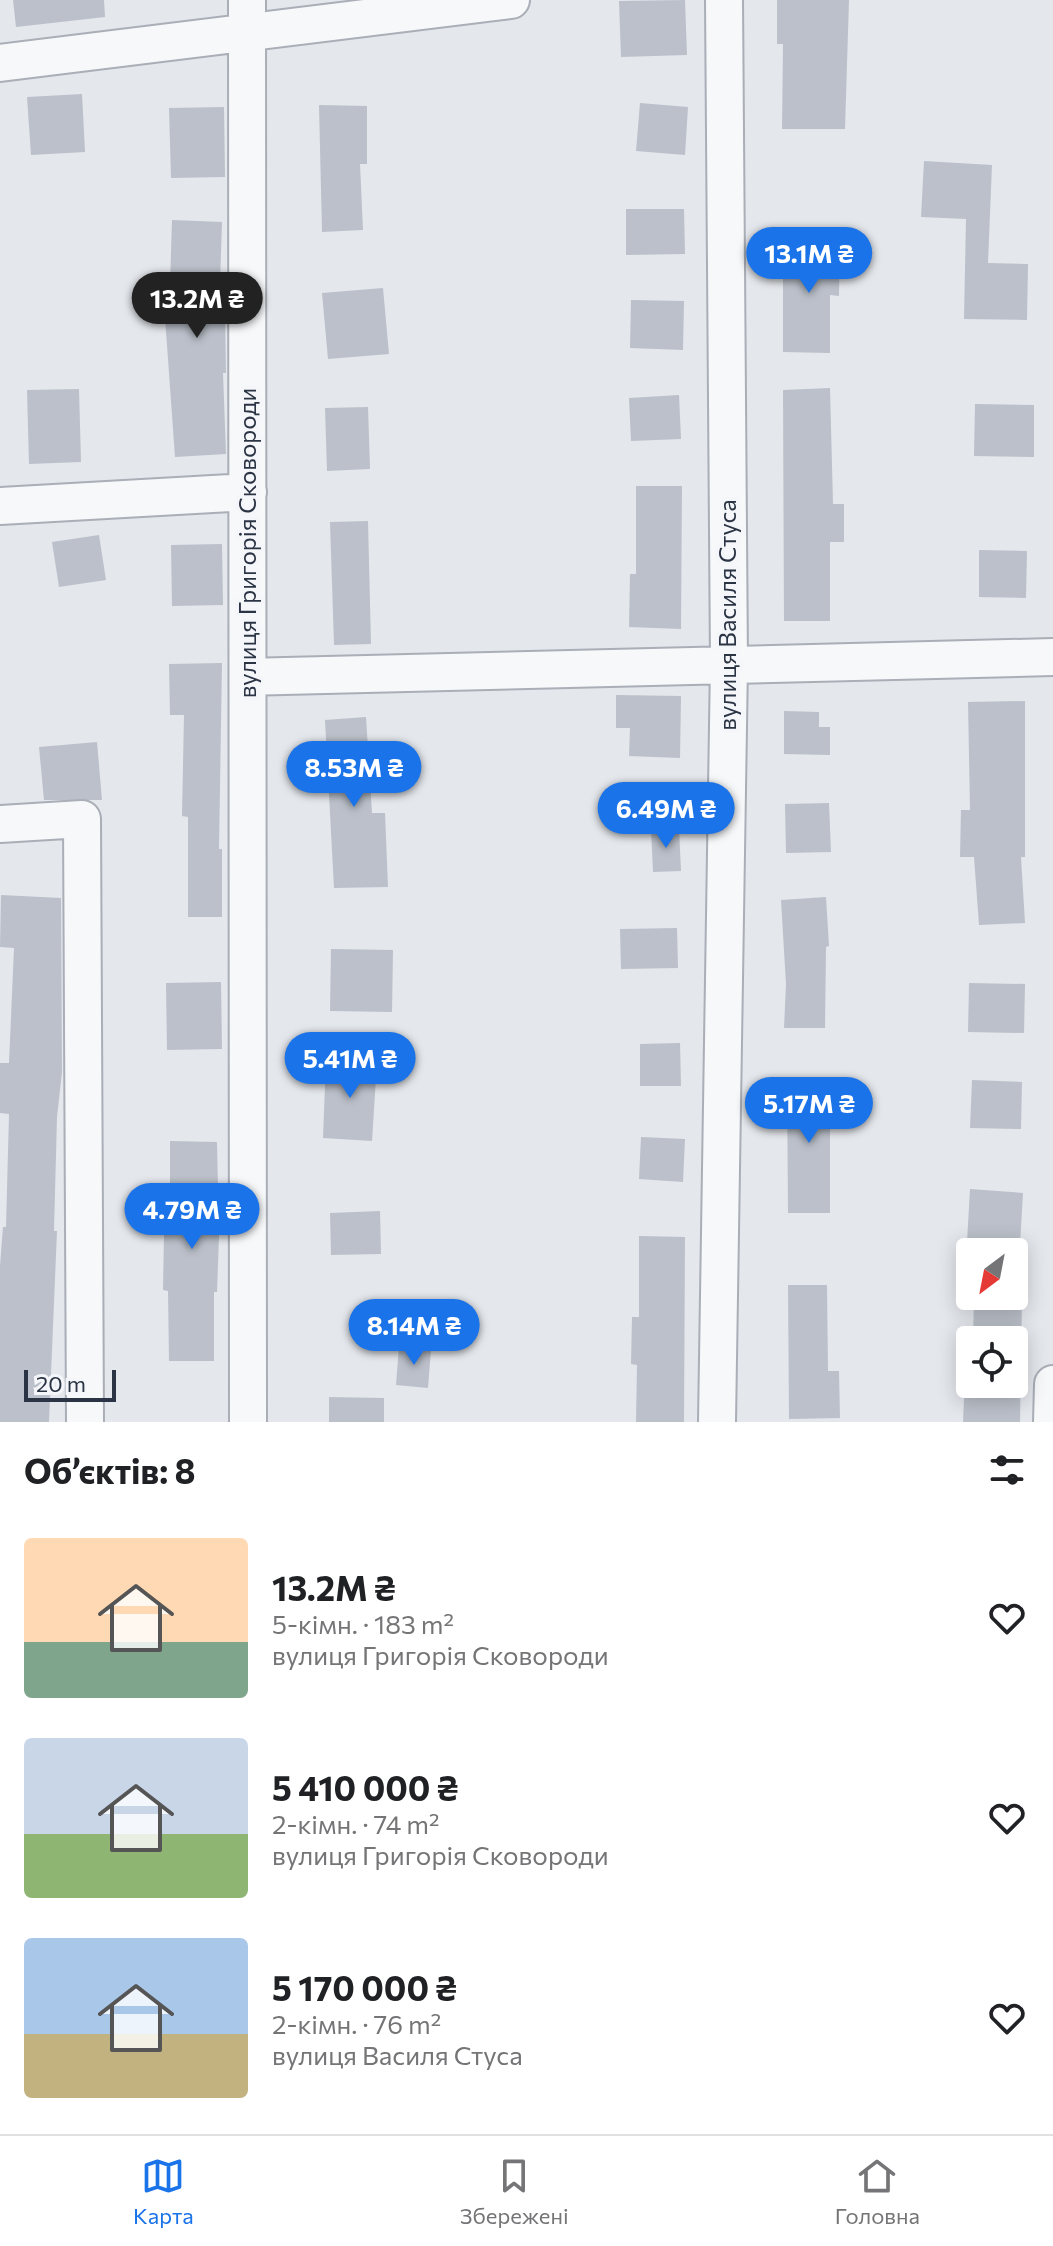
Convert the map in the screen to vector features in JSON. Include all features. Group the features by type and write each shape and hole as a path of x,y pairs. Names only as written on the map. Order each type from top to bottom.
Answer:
{"street":[{"path":"0,63 247,16 511,0"},
{"name":"вулиця Василя Стуса","path":"717,1422 729,663 724,0"},
{"name":"вулиця Григорія Сковороди","path":"247,16 248,1422"},
{"path":"0,506 248,492"},
{"path":"248,677 1053,657"},
{"path":"0,824 82,819 85,1422"},
{"path":"1052,1422 1053,1384"}],"building":[{"path":"13,0 104,0 105,17 16,27"},
{"path":"685,0 687,55 621,57 619,1"},
{"path":"777,0 849,0 845,129 782,129 783,44 777,44"},
{"path":"82,94 85,152 31,155 27,97"},
{"path":"640,103 688,107 685,155 636,151"},
{"path":"319,105 367,106 367,164 360,164 363,230 322,232"},
{"path":"224,107 225,177 171,178 169,108"},
{"path":"924,161 992,165 988,263 1028,264 1027,320 964,319 966,219 921,217"},
{"path":"626,209 684,209 685,254 626,255"},
{"path":"172,220 222,222 219,315 225,315 226,373 223,373 226,454 175,457 165,317 169,317"},
{"path":"783,243 840,244 839,296 830,295 830,353 783,352"},
{"path":"383,288 389,354 328,359 322,293"},
{"path":"631,300 684,301 683,350 630,348"},
{"path":"830,388 833,504 844,504 844,542 830,542 830,621 784,621 783,390"},
{"path":"79,389 81,462 29,464 27,390"},
{"path":"679,395 681,439 631,441 629,398"},
{"path":"975,404 1034,405 1034,457 974,456"},
{"path":"368,407 370,469 327,471 325,408"},
{"path":"636,486 682,486 681,629 629,627 630,574 636,574"},
{"path":"368,521 371,644 334,645 330,522"},
{"path":"99,535 106,580 59,587 52,542"},
{"path":"222,544 223,605 172,606 171,545"},
{"path":"979,550 1027,551 1026,598 979,597"},
{"path":"222,663 219,849 222,849 222,917 188,917 188,817 182,816 184,715 170,715 169,664"},
{"path":"616,695 681,696 680,758 629,756 630,728 616,728"},
{"path":"1025,701 1025,857 1021,857 1025,923 979,925 974,857 960,857 961,810 970,810 968,702"},
{"path":"784,711 819,712 819,727 830,727 830,755 784,754"},
{"path":"366,717 372,813 385,813 388,887 334,888 325,720"},
{"path":"97,742 102,800 44,800 39,747"},
{"path":"829,803 831,852 786,853 785,804"},
{"path":"679,828 681,871 653,872 651,829"},
{"path":"1,895 61,898 62,1072 57,1117 54,1231 57,1231 49,1422 0,1422 0,1266 3,1227 6,1227 9,1114 0,1113 0,1063 9,1063 14,948 0,947"},
{"path":"826,897 829,946 826,947 825,1028 784,1028 786,984 781,900"},
{"path":"677,928 678,968 621,969 620,929"},
{"path":"331,949 393,950 392,1012 330,1011"},
{"path":"221,982 222,1049 167,1050 166,983"},
{"path":"969,983 1025,984 1024,1033 968,1032"},
{"path":"680,1043 681,1086 640,1086 640,1044"},
{"path":"326,1059 377,1062 372,1141 323,1138"},
{"path":"830,1078 830,1213 788,1213 787,1079"},
{"path":"972,1080 1022,1082 1021,1129 970,1128"},
{"path":"641,1137 685,1139 683,1182 639,1179"},
{"path":"170,1141 217,1142 219,1236 217,1292 214,1292 214,1361 169,1361 168,1291 163,1290 164,1235 170,1235"},
{"path":"970,1189 1023,1193 1020,1238 967,1238"},
{"path":"380,1211 381,1254 331,1255 330,1213"},
{"path":"639,1236 685,1237 684,1422 636,1422 637,1365 631,1364 632,1317 639,1317"},
{"path":"788,1285 827,1285 828,1371 839,1371 840,1418 789,1419"},
{"path":"974,1310 1022,1310 1022,1326 973,1326"},
{"path":"399,1346 431,1349 428,1388 396,1385"},
{"path":"329,1397 384,1398 384,1422 329,1422"},
{"path":"964,1398 1020,1398 1020,1422 963,1422"}]}
